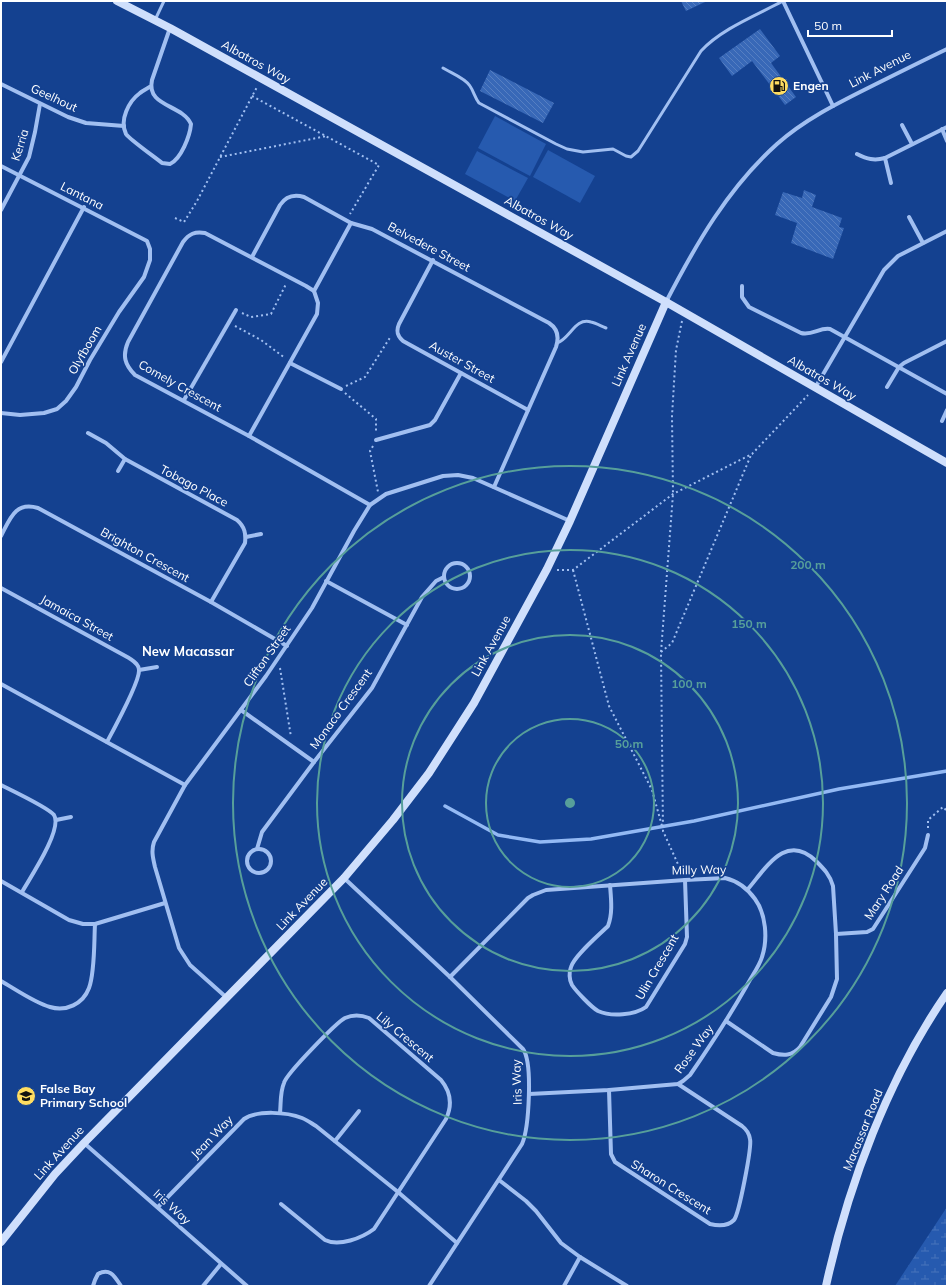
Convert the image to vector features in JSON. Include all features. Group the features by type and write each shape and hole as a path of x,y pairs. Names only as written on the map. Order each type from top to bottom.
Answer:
{"street":[{"name":"Albatros Way","path":"116,1 170,28 666,302 947,463"},
{"path":"783,1 833,106"},
{"path":"151,86 140,93 133,100 125,115 124,126 126,135 162,163 170,164 177,158 189,137 191,124 185,116 156,97 152,92 151,86 170,28"},
{"name":"Link Avenue","path":"1,1242 55,1174 84,1143 344,878 393,820 429,773 474,703 547,569 570,521 666,302 689,257 721,207 739,183 778,143 811,119 833,106 947,49"},
{"name":"Geelhout","path":"1,84 68,117 86,123 124,126"},
{"name":"Kerria","path":"1,210 29,157 40,104"},
{"path":"902,125 912,144"},
{"path":"857,154 876,160 885,158 947,126"},
{"path":"942,129 947,141"},
{"path":"885,158 891,183"},
{"name":"Lantana","path":"1,166 147,241 150,248"},
{"name":"Belvedere Street","path":"252,257 282,202 289,197 304,197 348,222 372,229 549,323 556,330 557,344"},
{"path":"1,362 84,208"},
{"path":"909,217 923,243"},
{"path":"249,436 316,314 318,303 314,291 348,222"},
{"name":"Comely Crescent","path":"314,291 205,233 199,232 191,234 183,242 128,342 125,354 128,368 135,375 184,400 370,505"},
{"path":"815,388 884,270 898,256 947,232"},
{"name":"Olyfboom","path":"1,414 20,415 44,413 57,408 66,401 76,387 90,360 119,312 144,277 150,260 150,248"},
{"path":"398,325 432,260"},
{"path":"742,286 742,297 749,307 797,332 804,334 810,334 828,328 947,394"},
{"path":"184,400 236,310"},
{"name":"Auster Street","path":"398,325 397,334 403,341 528,410"},
{"path":"887,388 899,367 915,356 947,341"},
{"path":"494,488 557,344"},
{"path":"290,363 341,389"},
{"path":"376,440 430,425 435,420 461,373"},
{"path":"942,421 947,410"},
{"name":"Tobago Place","path":"88,433 106,443 125,459 237,520 242,524 246,537"},
{"path":"118,471 125,459"},
{"name":"Clifton Street","path":"227,998 190,965 179,948 152,856 152,848 185,785 278,659 312,608 370,505 379,498 392,492 450,475 466,476 570,521"},
{"name":"Brighton Crescent","path":"1,536 14,512 22,508 33,506 210,602 287,646"},
{"path":"210,602 245,544 246,537 261,534"},
{"name":"Monaco Crescent","path":"257,849 264,850 269,854 271,860 270,867 265,872 258,873 252,870 248,864 248,858 251,852 257,849 262,832 372,688 422,598 436,581 444,577 450,564 455,563 465,566 470,574 467,584 458,589 449,586 444,577"},
{"path":"326,581 407,625"},
{"name":"Jamaica Street","path":"1,588 129,658 138,666 139,670"},
{"path":"107,742 133,690 139,670 157,667"},
{"path":"1,684 185,785"},
{"name":"Monaco Crescent","path":"241,710 314,762"},
{"path":"1,785 50,811 56,820 56,828 52,840 22,892"},
{"path":"56,820 71,816"},
{"name":"Mary Road","path":"836,934 867,932 873,929 925,848 928,836"},
{"path":"726,1022 773,1053 784,1055 795,1052 823,1009 835,988 837,979 833,886 831,879 824,869 810,855 804,852 789,850 779,854 748,890"},
{"name":"Iris Way","path":"344,878 450,978 525,1052 527,1060 529,1094 525,1137 522,1144 429,1286"},
{"name":"Milly Way","path":"450,978 533,895 546,890 725,878 739,883 748,890"},
{"name":"Ulin Crescent","path":"610,885 611,915 608,926 574,960 570,969 570,979 572,986 593,1007 598,1011 613,1014 641,1010 646,1007 685,944 687,937 685,880"},
{"path":"1,881 69,920 83,924 95,924 165,902"},
{"name":"Rose Way","path":"529,1094 609,1090 678,1084 683,1082 690,1075 726,1022 762,960 765,934 761,909 748,890"},
{"path":"1,981 50,1007 62,1009 75,1005 81,1001 90,987 95,924"},
{"name":"Macassar Road","path":"826,1286 844,1214 872,1137 893,1088 908,1059 923,1031 947,993"},
{"name":"Lily Crescent","path":"280,1113 283,1083 291,1071 341,1021 354,1016 365,1016 369,1018 441,1080 446,1085 450,1108 446,1119 374,1229 370,1232 353,1239 330,1243 281,1204"},
{"name":"Sharon Crescent","path":"609,1090 611,1154 615,1162 710,1224 728,1224 733,1221 738,1210 751,1147 749,1135 742,1126 678,1084"},
{"path":"335,1141 359,1111"},
{"name":"Jean Way","path":"158,1206 244,1119 254,1114 280,1113 305,1119 335,1141 398,1192 457,1243"},
{"name":"Iris Way","path":"84,1143 158,1206 247,1286"},
{"path":"499,1180 531,1206 561,1243 580,1257 627,1286"},
{"path":"564,1286 580,1257"},
{"path":"203,1286 221,1264"},
{"path":"94,1286 98,1274 107,1271 112,1273 120,1286"}],"lane":[{"path":"155,20 164,1"},
{"path":"443,68 466,82 471,87 475,98 479,103 556,144 576,151 590,152 607,148 631,157 638,151 701,51 707,44 720,34 783,1"},
{"path":"557,344 565,339 577,324 581,322 590,321 606,328"}],"path":[{"path":"174,218 184,222 197,201 252,96 379,165 348,222"},
{"path":"220,156 328,136"},
{"path":"251,317 271,314 290,277"},
{"path":"663,831 660,652 673,494 672,416 676,350 684,313"},
{"path":"228,322 261,340 290,363"},
{"path":"379,498 370,451 376,440 376,419 341,389 365,377 398,325"},
{"path":"547,569 573,570 673,494 752,454 815,388"},
{"path":"660,652 672,643 752,454"},
{"path":"573,570 609,706 652,790 663,831 685,880"},
{"path":"278,659 292,746"},
{"path":"928,836 928,820 943,807 947,811"}],"green space":[{"path":"495,116 546,144 530,176 478,148"},
{"path":"548,150 595,176 580,203 533,177"},
{"path":"477,151 528,178 515,201 465,174"},
{"path":"947,1207 947,1286 895,1286"}],"building":[{"path":"681,1 707,1 686,11"},
{"path":"760,29 780,56 771,63 796,97 785,105 752,61 732,76 719,58"},
{"path":"490,70 554,103 543,123 480,91"},
{"path":"804,190 816,195 812,207 842,218 839,227 844,228 833,259 791,243 797,223 775,215 783,192 802,198"}],"waterway":[{"path":"445,806 498,835 540,842 591,839 694,821 839,789 947,771"}],"place":[{"name":"Engen","path":"779,86"},
{"name":"False Bay Primary School","path":"26,1096"}],"district":[{"name":"New Macassar","path":"188,651"}]}
